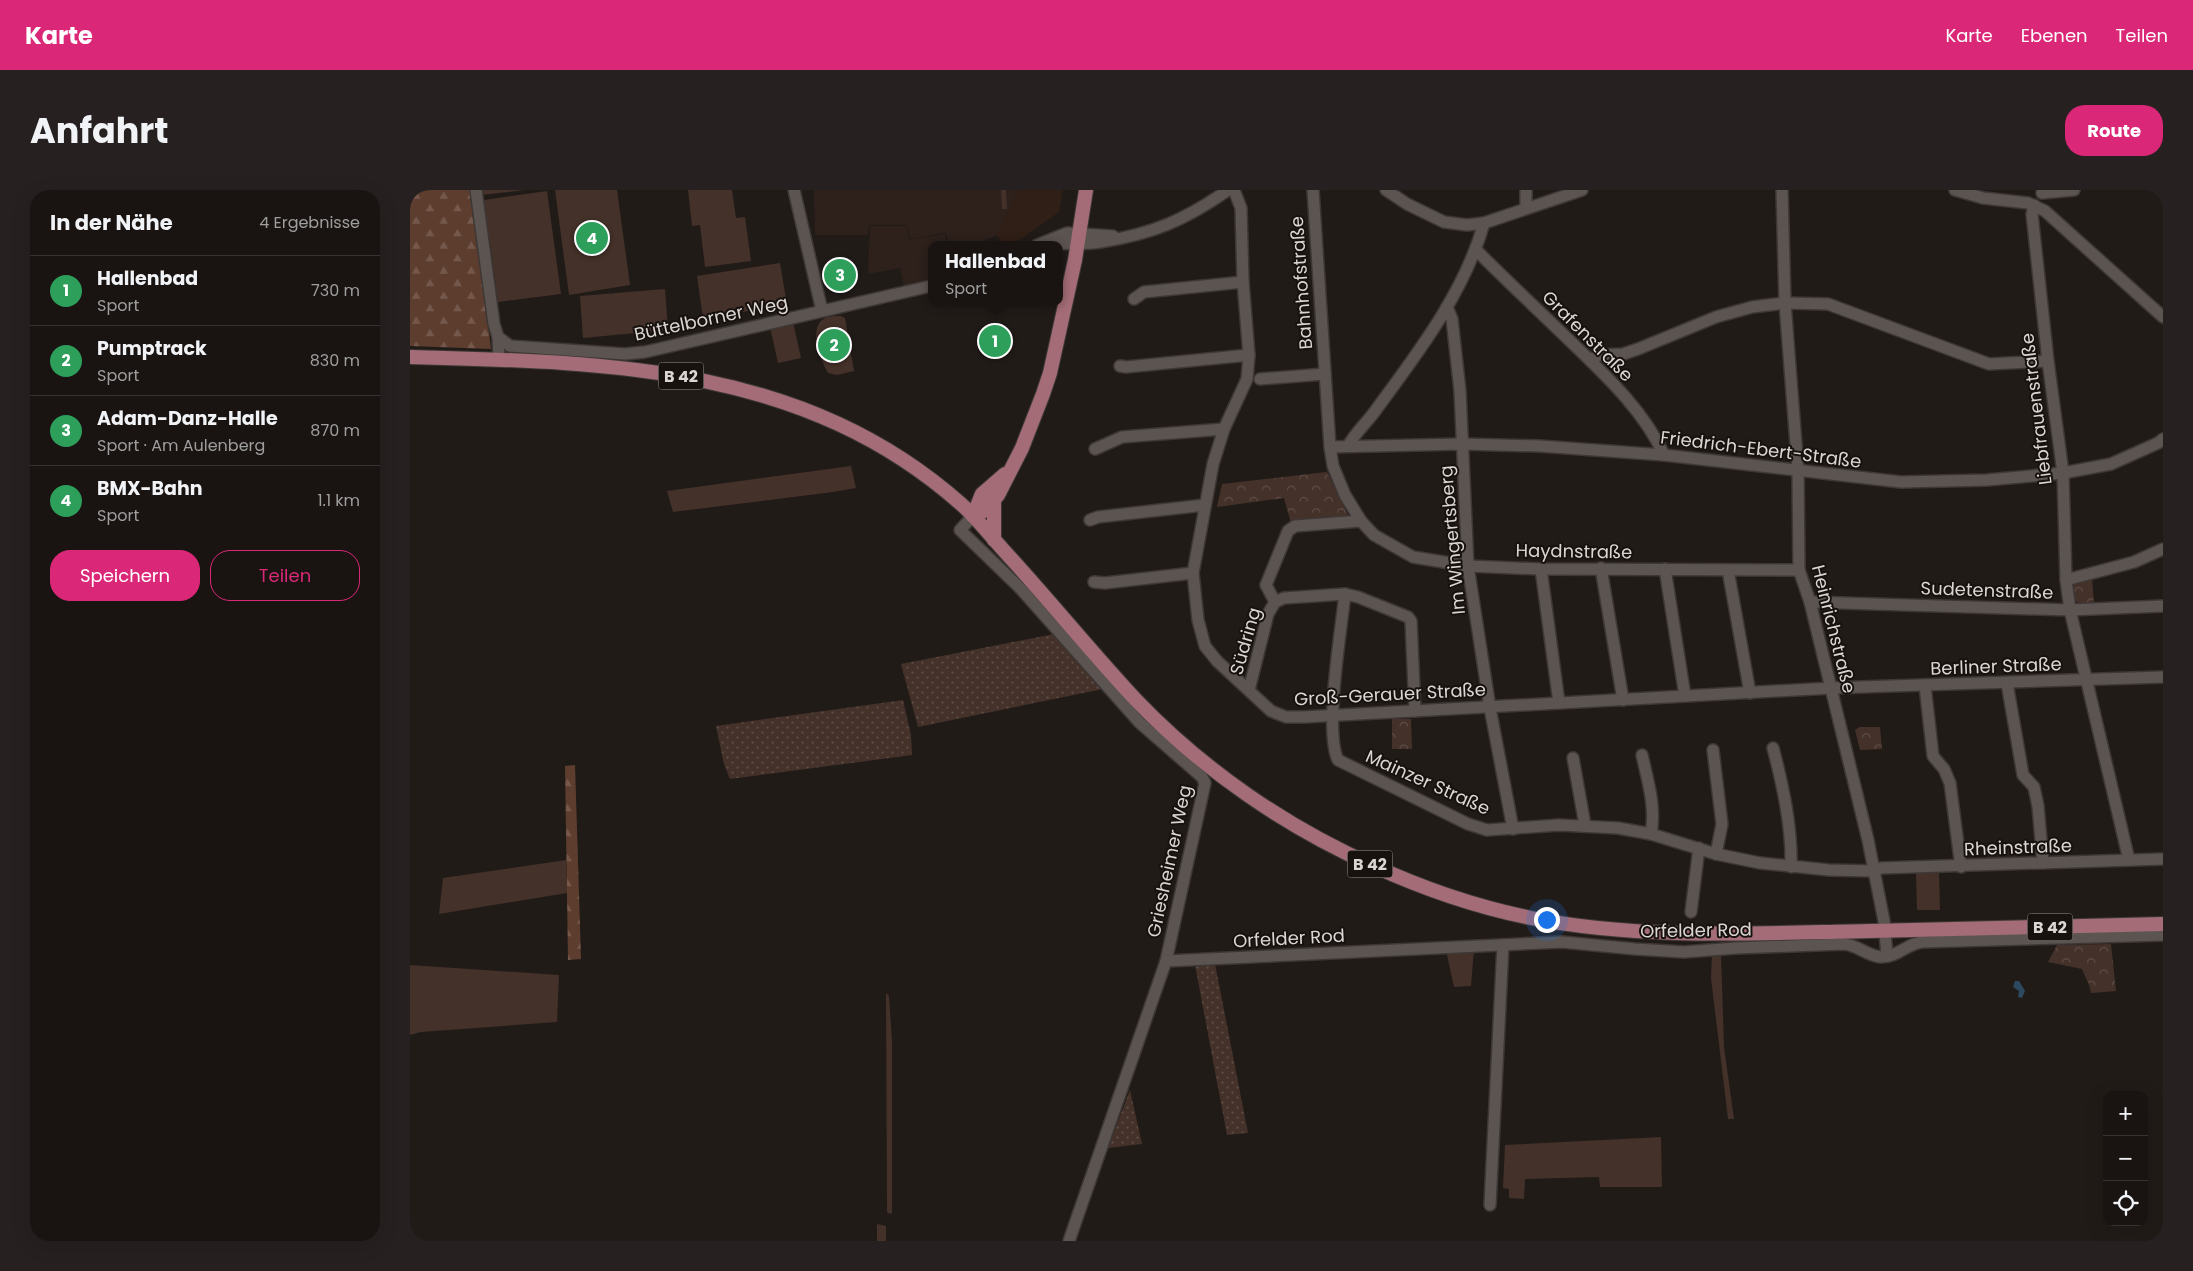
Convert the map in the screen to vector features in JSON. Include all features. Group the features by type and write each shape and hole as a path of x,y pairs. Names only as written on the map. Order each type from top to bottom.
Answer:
{"main road":[{"path":"973,516 986,510 994,502 1029,431 1050,373 1075,260 1086,190"},
{"name":"B 42","path":"410,357 499,359 622,368 677,376 745,389 778,399 826,418 872,441 901,459 951,495 973,516 1134,698 1185,746 1230,782 1286,820 1372,866 1440,893 1532,918 1603,928 1716,934 1884,926 1909,930 2163,924"},
{"path":"973,516 982,494 1009,470"},
{"path":"951,495 969,496 982,494"},
{"path":"994,502 994,540"}],"street":[{"path":"476,190 494,324 498,337 499,359"},
{"path":"794,190 822,311"},
{"path":"1045,241 1062,234 1100,242 1174,224 1228,190"},
{"name":"Groß-Gerauer Straße","path":"1234,190 1242,208 1244,282 1249,355 1247,379 1224,429 1213,464 1193,574 1200,631 1205,646 1217,662 1271,711 1286,717 1490,708 1830,688"},
{"name":"Bahnhofstraße","path":"1313,190 1330,448"},
{"path":"1386,190 1407,204 1450,224 1484,223 1582,190"},
{"path":"1526,190 1526,208"},
{"name":"Heinrichstraße","path":"1782,190 1785,303 1798,470 1800,570 1810,602 1874,871 1884,926"},
{"path":"1955,190 1984,198 2035,206 2064,227 2163,318"},
{"path":"2035,206 2041,192 2074,190"},
{"name":"Liebfrauenstraße","path":"2035,206 2032,214 2048,361 2063,473 2066,580 2070,610 2129,860"},
{"path":"1348,446 1355,434 1378,408 1447,307 1476,250 1484,223"},
{"path":"1063,241 1079,238"},
{"name":"Grafenstraße","path":"1476,250 1590,360 1640,415 1664,455"},
{"path":"1134,299 1144,292 1244,282"},
{"name":"Büttelborner Weg","path":"498,337 510,346 625,354 645,352 928,287"},
{"path":"1590,360 1599,356 1623,354 1638,349 1716,317 1752,307 1785,303 1828,304 1990,364 2048,361"},
{"name":"Im Wingertsberg","path":"1447,307 1452,319 1460,391 1468,566 1490,708 1513,828"},
{"path":"1120,366 1126,367 1249,355"},
{"name":"Bahnhofstraße","path":"1260,379 1325,374"},
{"path":"1095,449 1122,437 1224,429"},
{"name":"Friedrich-Ebert-Straße","path":"1330,448 1462,444 1539,446 1664,455 1898,482 1987,480 2063,473 2111,464 2161,445"},
{"name":"Haydnstraße","path":"1330,448 1333,466 1345,495 1361,521 1374,534 1413,557 1468,566 1541,569 1800,570"},
{"path":"1090,520 1098,517 1205,505"},
{"name":"Griesheimer Weg","path":"973,516 960,530 1020,588 1140,723 1202,777 1205,783 1166,961 1069,1241"},
{"name":"Südring","path":"1275,602 1266,585 1288,531 1295,526 1361,521"},
{"path":"2066,580 2134,562 2163,549"},
{"path":"1601,568 1623,700"},
{"path":"1541,569 1559,703"},
{"path":"1665,569 1685,696"},
{"path":"1728,570 1750,693"},
{"path":"1094,582 1105,583 1193,574"},
{"name":"Südring","path":"1249,690 1268,614 1275,602 1284,598 1345,594 1358,597 1408,617 1411,621 1416,711"},
{"name":"Mainzer Straße","path":"1345,594 1333,715 1334,752 1338,760 1468,824 1487,830 1585,825 1618,828 1651,834 1716,854 1760,863 1791,867 1874,871"},
{"name":"Sudetenstraße","path":"1810,602 2070,610 2163,606"},
{"name":"Berliner Straße","path":"1830,688 2163,678"},
{"path":"2007,683 2023,775 2034,787 2038,806 2043,864"},
{"path":"1925,686 1933,756 1944,768 1950,782 1961,867"},
{"path":"1772,748 1778,767 1792,844 1791,867"},
{"path":"1713,750 1722,824 1716,854"},
{"path":"1642,755 1653,805 1651,834"},
{"path":"1573,758 1585,825"},
{"path":"1692,912 1699,848"},
{"name":"Rheinstraße","path":"1874,871 1881,868 1961,867 2163,859"},
{"path":"1884,926 1887,956 1895,955 1914,943 1922,942 2163,935"},
{"name":"Orfelder Rod","path":"1166,961 1562,942 1641,950 1684,952 1844,944 1856,946 1871,955 1887,956"},
{"path":"1490,1205 1502,944"}],"shaded area":[{"path":"814,190 1018,190 997,235 985,241 948,241 946,233 910,239 907,225 869,225 868,235 815,235"},
{"path":"1018,190 1063,190 1059,212 1019,241 1001,241 997,235"},
{"path":"870,226 907,226 909,240 945,234 946,241 928,241 928,282 904,287 900,268 868,274"},
{"path":"2017,848 2017,861 1988,862 1988,849"}],"green space":[{"path":"410,190 471,190 491,349 410,346"},
{"path":"482,190 525,190 482,195"},
{"path":"555,190 617,190 630,285 569,295"},
{"path":"688,190 732,190 736,218 745,217 751,261 705,267 700,225 692,226"},
{"path":"1001,190 1006,190 1007,209 1002,209"},
{"path":"547,191 561,294 498,302 484,200"},
{"path":"780,263 787,305 703,318 697,276"},
{"path":"665,289 668,330 583,338 580,296"},
{"path":"841,316 845,318 854,371 837,375 828,373 819,353 816,336 820,322 825,318"},
{"path":"793,322 801,358 778,363 770,327"},
{"path":"851,466 856,488 833,492 673,512 667,491"},
{"path":"1327,472 1349,517 1291,523 1284,498 1217,507 1222,484"},
{"path":"2092,577 2094,604 2081,604 2074,600 2071,588 2075,580"},
{"path":"1054,634 1103,689 918,727 901,664"},
{"path":"903,700 911,735 912,755 730,779 724,764 716,726"},
{"path":"1392,719 1411,719 1412,749 1392,749"},
{"path":"1860,727 1880,727 1882,749 1860,750 1855,730"},
{"path":"575,765 581,959 568,960 565,766"},
{"path":"566,860 567,893 439,914 443,878"},
{"path":"1916,873 1939,873 1940,910 1917,910"},
{"path":"2111,944 2116,991 2091,993 2082,969 2048,962 2057,945"},
{"path":"1474,949 1471,986 1454,987 1446,950"},
{"path":"1712,954 1721,954 1724,1047 1734,1119 1728,1119 1711,978"},
{"path":"1215,964 1248,1133 1227,1135 1195,965"},
{"path":"410,965 559,975 557,1022 421,1032 410,1035"},
{"path":"886,993 889,996 892,1041 892,1213 889,1214 887,1212"},
{"path":"1130,1090 1142,1144 1108,1148"},
{"path":"1661,1137 1662,1187 1600,1187 1599,1177 1525,1179 1524,1199 1509,1198 1509,1189 1503,1188 1505,1145"},
{"path":"877,1224 886,1226 886,1241 877,1241"}],"water":[{"path":"2015,981 2019,981 2025,991 2022,998 2018,997 2019,991 2013,987"}],"place":[{"name":"BMX-Bahn","path":"592,238"},
{"name":"Adam-Danz-Halle","path":"840,275"},
{"name":"Hallenbad","path":"995,341"},
{"name":"Pumptrack","path":"834,345"}]}
